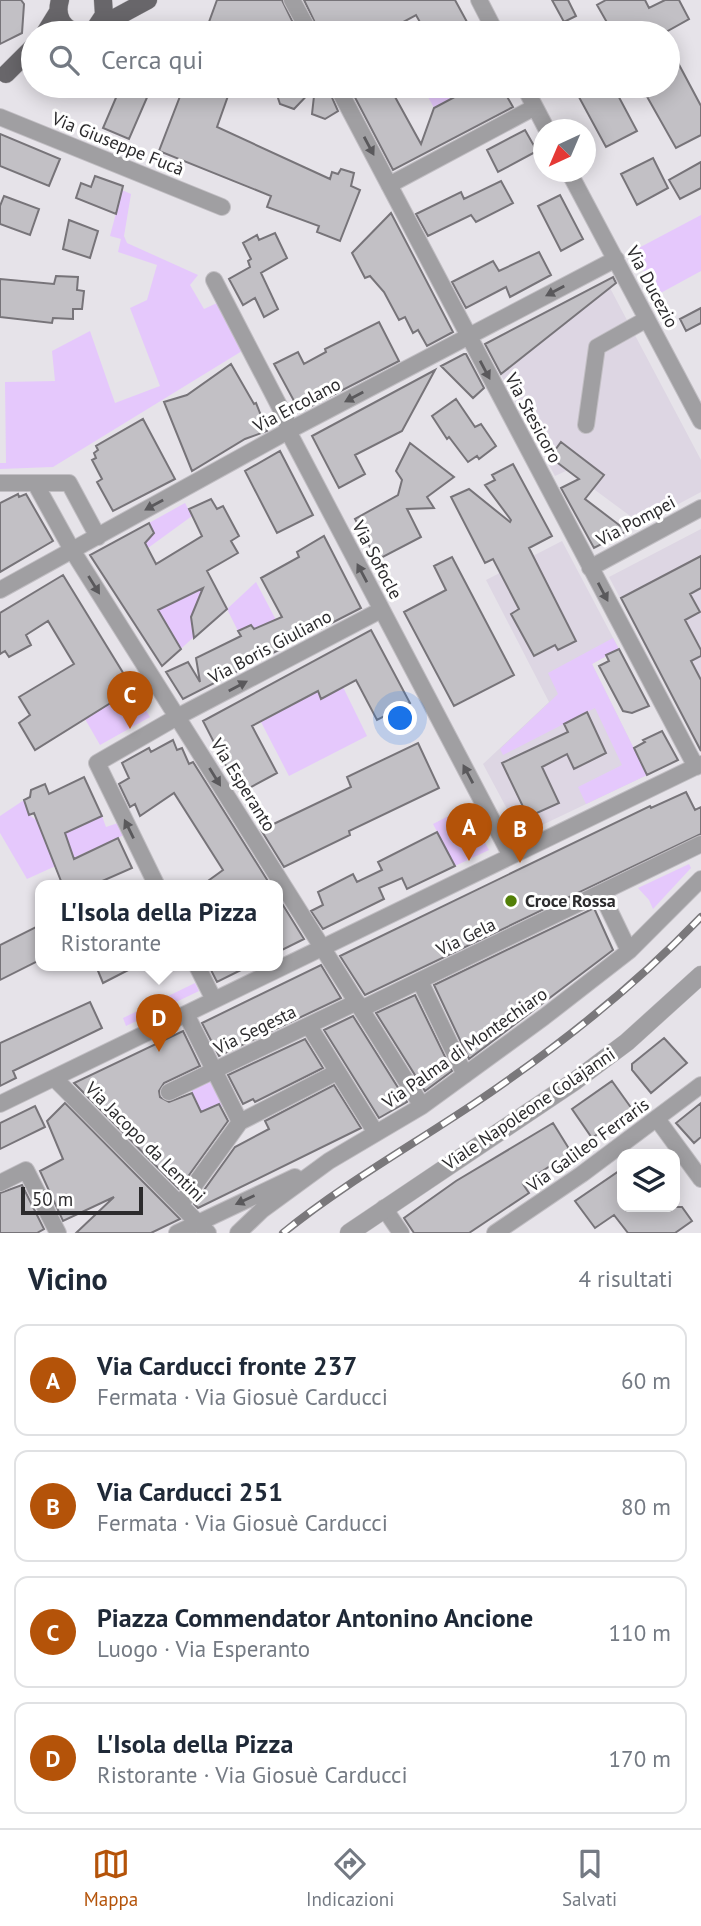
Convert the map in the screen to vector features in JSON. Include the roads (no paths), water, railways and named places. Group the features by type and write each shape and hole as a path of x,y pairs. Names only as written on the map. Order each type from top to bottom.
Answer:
{"main road":[{"path":"101,21 104,15 103,0"},
{"path":"128,0 139,0"},
{"path":"107,21 148,0"},
{"path":"3,76 21,59"},
{"path":"3,76 21,69"}],"street":[{"path":"292,0 303,21"},
{"path":"479,0 490,21"},
{"name":"Via Stesicoro","path":"343,98 590,568 698,766"},
{"path":"530,98 541,119"},
{"path":"389,185 535,107"},
{"name":"Via Giuseppe Fucà","path":"0,117 222,207"},
{"name":"Via Ducezio","path":"574,182 701,421"},
{"name":"Via Ercolano","path":"0,590 288,431 616,259"},
{"name":"Via Sofocle","path":"214,280 286,419 288,431 511,856"},
{"path":"586,425 597,347 648,319"},
{"path":"0,483 69,483 98,537"},
{"name":"Via Esperanto","path":"35,483 72,550 280,880"},
{"name":"Via Pompei","path":"590,568 701,508"},
{"name":"Via Boris Giuliano","path":"154,880 97,763 177,717 382,610"},
{"path":"283,967 698,766"},
{"name":"Via Gela","path":"359,1005 419,981 701,845"},
{"name":"Via Palma di Montechiaro","path":"238,1233 262,1210 329,1161 422,1106 629,951 701,879"},
{"name":"Via Esperanto","path":"283,885 422,1106"},
{"path":"601,893 629,951"},
{"path":"200,971 214,1000"},
{"path":"0,1104 275,971"},
{"name":"Viale Napoleone Colajanni","path":"349,1233 575,1081 627,1042 701,975"},
{"path":"419,981 465,1075"},
{"name":"Via Segesta","path":"169,1092 359,1005"},
{"path":"186,1014 240,1122"},
{"path":"309,1026 376,1133"},
{"path":"180,1205 240,1122 338,1072"},
{"name":"Via Jacopo da Lentini","path":"54,1078 203,1228"},
{"name":"Via Galileo Ferraris","path":"495,1233 582,1174 701,1085"},
{"path":"657,1119 701,1179"},
{"path":"177,1233 203,1228 329,1161"},
{"path":"0,1183 26,1170 58,1233"},
{"path":"384,1208 401,1233"}],"railway":[{"path":"283,1233 376,1167 533,1063 620,994 701,917"}],"place":[{"name":"Piazza Commendator Antonino Ancione","path":"130,729"},
{"name":"Via Carducci fronte 237","path":"469,861"},
{"name":"Via Carducci 251","path":"520,863"},
{"name":"Croce Rossa","path":"511,901"},
{"name":"L'Isola della Pizza","path":"159,1052"}]}
